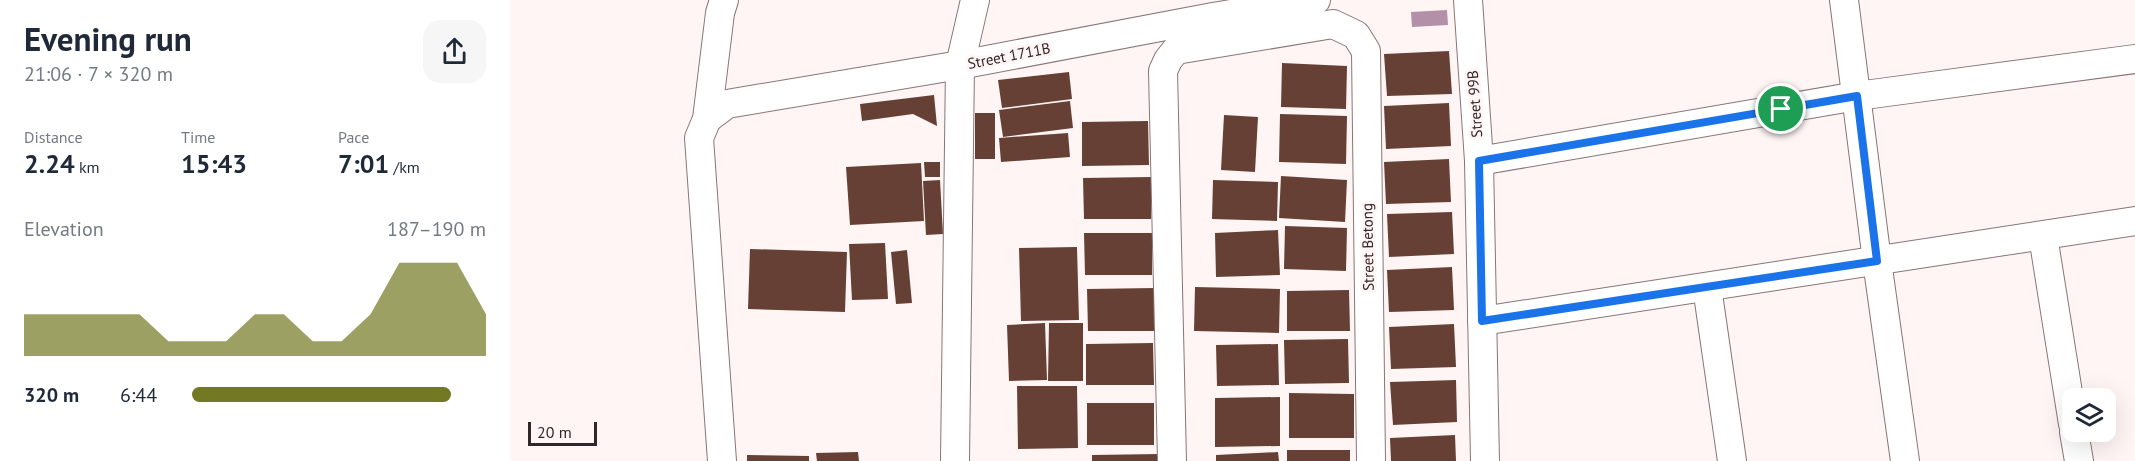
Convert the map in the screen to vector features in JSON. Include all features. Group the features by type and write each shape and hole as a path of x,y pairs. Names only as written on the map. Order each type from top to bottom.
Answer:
{"street":[{"path":"722,461 699,138 707,119 720,13 724,0"},
{"path":"955,461 960,65 975,0"},
{"name":"Street 1711B","path":"707,119 727,104 960,65 1215,8 1316,0"},
{"name":"Street 99B","path":"1468,0 1479,161 1485,461"},
{"path":"1844,0 1905,461"},
{"name":"Street Betong","path":"1172,461 1164,71 1168,60 1176,50 1334,24 1356,35 1366,51 1371,461"},
{"path":"1479,161 1857,96 2135,58"},
{"path":"1482,321 2135,221"},
{"path":"2043,236 2067,388"},
{"path":"1707,287 1732,461"},
{"path":"2076,442 2079,461"}],"shaded area":[{"path":"1447,10 1448,25 1412,27 1411,12"}],"building":[{"path":"1449,51 1452,94 1387,96 1384,54"},
{"path":"1282,63 1347,66 1346,109 1281,107"},
{"path":"1069,72 1072,99 1002,108 998,80"},
{"path":"934,95 937,126 913,114 862,121 860,104"},
{"path":"1070,101 1073,128 1003,137 999,110"},
{"path":"1449,103 1451,146 1386,149 1384,106"},
{"path":"975,113 995,113 995,159 975,159"},
{"path":"1280,114 1347,116 1346,164 1279,162"},
{"path":"1224,115 1258,117 1255,172 1221,170"},
{"path":"1148,121 1149,165 1082,166 1082,122"},
{"path":"1068,133 1070,157 1001,162 999,138"},
{"path":"1449,159 1451,202 1386,204 1384,162"},
{"path":"924,162 940,162 940,177 925,177"},
{"path":"921,163 924,221 850,225 846,167"},
{"path":"1281,176 1347,180 1345,222 1279,218"},
{"path":"1151,177 1151,219 1084,219 1083,178"},
{"path":"940,180 943,234 926,235 923,181"},
{"path":"1213,180 1278,182 1277,221 1212,219"},
{"path":"1452,212 1454,254 1389,257 1387,214"},
{"path":"1285,226 1347,228 1346,271 1284,269"},
{"path":"1278,230 1280,275 1216,277 1215,233"},
{"path":"1084,233 1152,233 1152,275 1085,275"},
{"path":"885,243 888,299 852,300 849,244"},
{"path":"1077,247 1079,320 1021,321 1019,248"},
{"path":"750,249 847,252 845,312 748,309"},
{"path":"907,250 912,303 896,304 891,252"},
{"path":"1452,267 1454,310 1389,312 1387,270"},
{"path":"1195,287 1280,289 1279,333 1194,331"},
{"path":"1155,288 1155,331 1088,331 1087,289"},
{"path":"1349,290 1350,331 1287,331 1287,291"},
{"path":"1045,323 1047,380 1009,381 1007,325"},
{"path":"1049,323 1083,323 1083,381 1048,381"},
{"path":"1454,324 1456,367 1391,369 1389,327"},
{"path":"1348,339 1349,383 1285,384 1284,340"},
{"path":"1153,343 1154,385 1086,385 1086,344"},
{"path":"1278,344 1279,385 1217,386 1216,345"},
{"path":"1456,380 1457,422 1393,425 1390,382"},
{"path":"1017,386 1077,386 1078,448 1018,449"},
{"path":"1289,393 1354,394 1354,438 1289,438"},
{"path":"1280,397 1280,446 1215,447 1215,398"},
{"path":"1087,403 1154,403 1154,445 1087,445"},
{"path":"1455,435 1456,461 1391,461 1390,438"},
{"path":"1287,450 1350,450 1350,461 1287,461"},
{"path":"858,452 859,461 817,461 816,453"},
{"path":"1278,452 1279,461 1216,461 1216,455"},
{"path":"1159,454 1159,461 1092,461 1092,455"},
{"path":"747,455 809,456 809,461 747,461"}],"route":[{"path":"1857,96 1877,261 1482,321 1479,161 1781,109 1857,96"}]}
